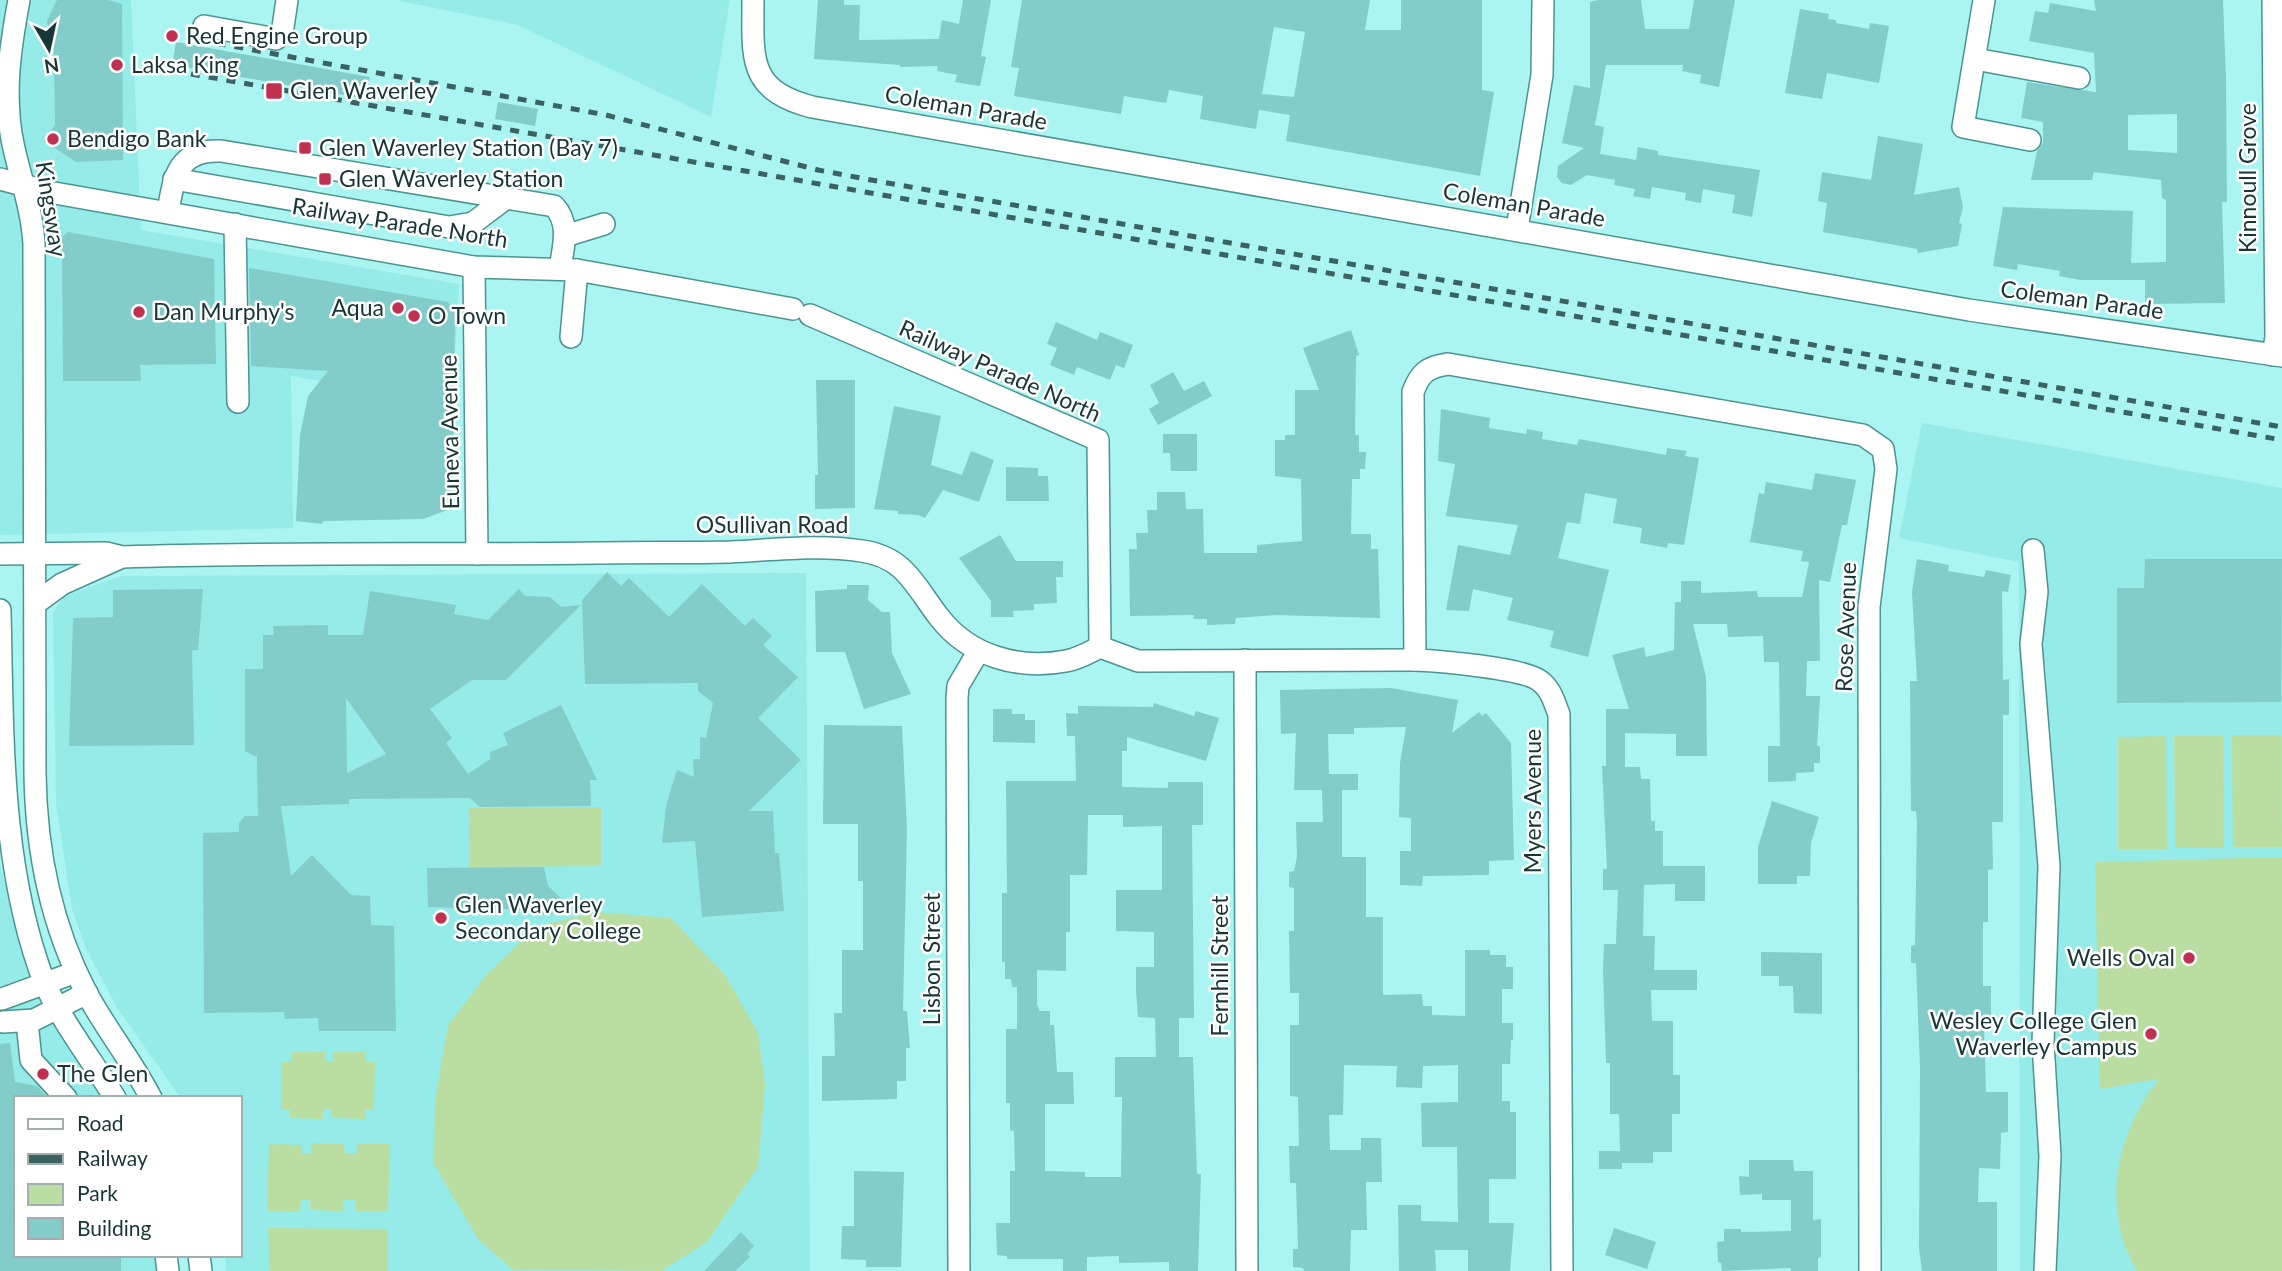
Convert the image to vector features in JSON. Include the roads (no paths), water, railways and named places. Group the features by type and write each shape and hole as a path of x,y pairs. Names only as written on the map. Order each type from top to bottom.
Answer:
{"street":[{"name":"Kingsway","path":"19,0 10,54 8,97 13,144 24,186 34,244 37,832 46,886 76,972 150,1096"},
{"path":"204,26 276,39 282,34 287,0"},
{"name":"Coleman Parade","path":"753,0 754,50 765,84 790,102 1969,310 2278,355"},
{"path":"1517,229 1542,75 1544,0"},
{"path":"1984,0 1963,127 2030,140"},
{"name":"Kinnoull Grove","path":"2273,0 2278,355"},
{"path":"1975,59 2079,78"},
{"path":"168,212 174,179 189,157 205,150 554,206 561,214 565,236 571,337"},
{"name":"Railway Parade North","path":"0,179 24,186 474,267 569,270 801,312 1098,440 1100,648"},
{"path":"174,179 449,227 473,223 505,199"},
{"path":"235,223 238,402"},
{"path":"565,236 604,224"},
{"name":"Euneva Avenue","path":"474,267 477,554"},
{"name":"Rose Avenue","path":"1415,660 1413,392 1418,376 1430,367 1448,364 1863,435 1883,449 1886,469 1869,607 1870,1271"},
{"name":"OSullivan Road","path":"0,554 106,553 122,557 733,552 806,547 863,551 898,565 917,582 938,616 957,636 978,652 1009,662 1067,662 1100,648"},
{"path":"2033,550 2037,592 2031,644 2049,866 2043,1043 2050,1156 2045,1271"},
{"name":"OSullivan Road","path":"36,603 62,584 122,557"},
{"path":"0,610 6,844 20,919 45,985 114,1096"},
{"path":"1100,648 1138,661 1415,660"},
{"name":"Lisbon Street","path":"959,1271 957,698 958,686 978,652"},
{"name":"Fernhill Street","path":"1245,660 1247,1271"},
{"name":"Myers Avenue","path":"1415,660 1456,661 1539,679 1550,692 1559,714 1562,1271"},
{"path":"2,999 76,972"},
{"path":"3,1022 27,1022 87,993"},
{"path":"27,1022 27,1052 35,1068 65,1096"}],"railway":[{"path":"199,40 606,115 818,170 882,182 2282,427"},
{"path":"191,74 2282,440"}],"place":[{"name":"Red Engine Group","path":"172,36"},
{"name":"Laksa King","path":"117,65"},
{"name":"Glen Waverley","path":"274,91"},
{"name":"Bendigo Bank","path":"53,139"},
{"name":"Glen Waverley Station (Bay 7)","path":"305,148"},
{"name":"Glen Waverley Station","path":"325,179"},
{"name":"Aqua","path":"398,308"},
{"name":"Dan Murphy's","path":"139,312"},
{"name":"O Town","path":"414,316"},
{"name":"Glen Waverley Secondary College","path":"441,918"},
{"name":"Wells Oval","path":"2189,958"},
{"name":"Wesley College Glen Waverley Campus","path":"2151,1034"},
{"name":"The Glen","path":"43,1074"}]}
